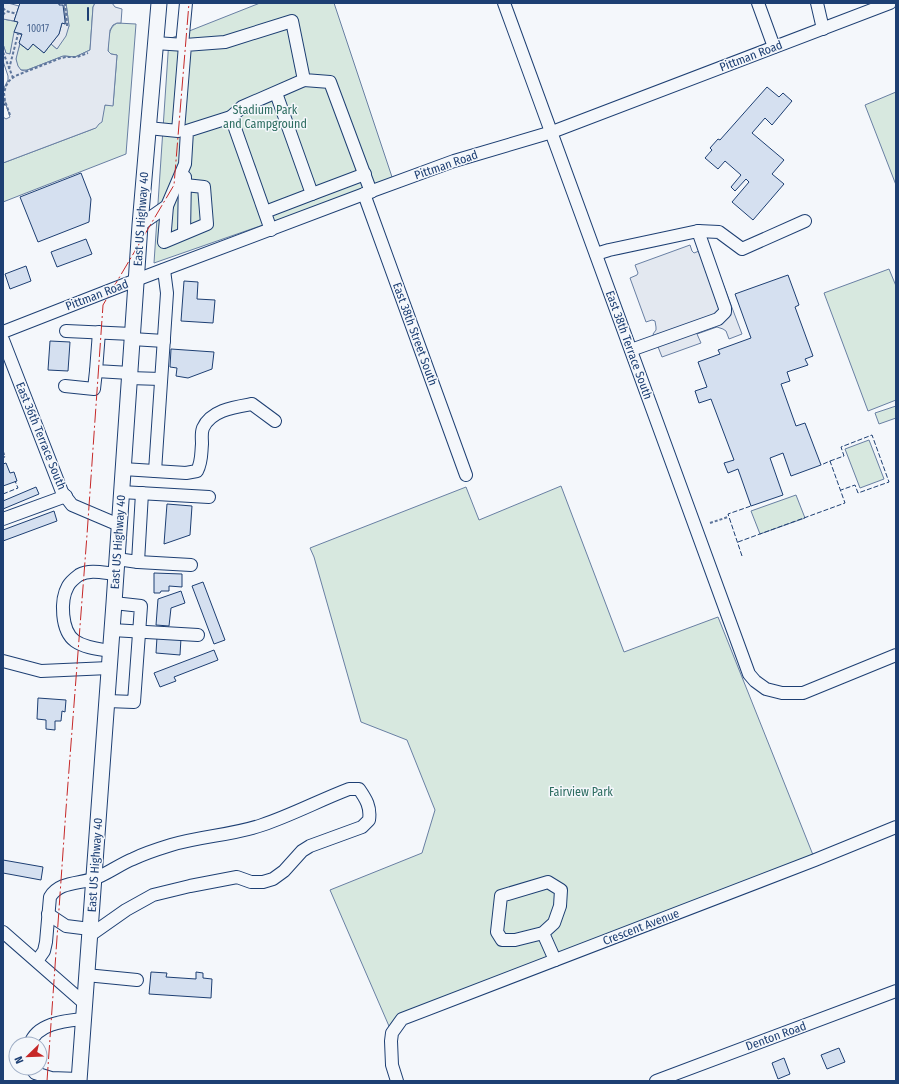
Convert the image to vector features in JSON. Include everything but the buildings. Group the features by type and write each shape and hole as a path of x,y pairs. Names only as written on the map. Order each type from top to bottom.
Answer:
{"main road":[{"name":"East US Highway 40","path":"79,1080 111,651 140,225 159,3"}],"street":[{"path":"184,233 185,164 182,131 186,3"},
{"name":"East 38th Terrace South","path":"504,3 749,674 755,681 766,689 782,693 803,693 896,655"},
{"path":"758,3 774,47"},
{"path":"817,3 823,29"},
{"name":"Pittman Road","path":"3,332 136,280 454,161 552,132 890,3"},
{"path":"148,128 182,131 231,117 242,107 304,80 292,21 225,42 184,45 155,43"},
{"name":"East 38th Street South","path":"304,80 330,82 365,174 368,193 466,475"},
{"path":"276,93 312,194"},
{"path":"231,117 271,230"},
{"path":"185,164 167,206 164,242 207,224 204,187 185,185"},
{"path":"265,212 365,174"},
{"path":"140,225 167,206"},
{"path":"596,254 698,231 720,232 742,249 806,221"},
{"path":"631,350 718,320 725,312 725,308 698,231"},
{"path":"155,471 167,292 164,270"},
{"path":"66,331 98,332 164,341"},
{"path":"65,386 94,389 98,332"},
{"name":"East 36th Terrace South","path":"3,340 62,492 72,505 119,526"},
{"path":"96,371 161,379"},
{"path":"123,469 186,473 197,471 201,464 203,429 206,423 223,410 252,404 275,421"},
{"path":"121,492 209,497"},
{"path":"138,562 142,493"},
{"path":"3,519 66,496"},
{"path":"117,559 138,562 191,565"},
{"path":"111,651 86,646 72,638 64,621 64,603 67,587 70,582 80,574 88,572 116,574"},
{"path":"107,701 134,702 141,606 114,604"},
{"path":"112,630 198,635"},
{"path":"3,661 42,670 109,668"},
{"path":"37,961 44,951 46,942 48,914 50,897 56,890 64,885 94,879 134,858 171,845 263,825 349,788 359,789 366,799 370,812 369,820 362,826 310,846 302,851 284,871 273,879 262,882 251,882 237,877 153,895 90,932 66,926 48,914"},
{"name":"Crescent Avenue","path":"398,1081 392,1065 391,1041 392,1033 402,1019 815,860 896,827"},
{"path":"548,882 561,890 560,906 554,924 543,934 515,940 502,940 497,932 501,896 548,882"},
{"path":"3,932 84,1003"},
{"path":"543,934 555,960"},
{"path":"86,975 137,980"},
{"name":"Denton Road","path":"656,1081 896,991"},
{"path":"34,1036 43,1029 59,1022 83,1019"},
{"path":"45,1076 51,1078 79,1080"}],"path":[{"path":"65,3 68,23 67,27"},
{"path":"3,8 6,11 16,14"},
{"path":"3,15 6,11"},
{"path":"10,69 18,34"},
{"path":"3,52 13,78"},
{"path":"10,115 4,93 6,86 13,78 61,58 75,58 88,53"},
{"path":"710,523 728,516"}],"green space":[{"path":"66,3 95,3 93,7 90,50 75,57 65,56 27,70 21,70 16,61 20,44 28,50 33,44 44,53 51,44 57,49 69,26"},
{"name":"Stadium Park and Campground","path":"260,3 334,3 394,183 260,226 154,263 169,39"},
{"path":"3,19 18,22 10,54 6,54 3,44"},
{"path":"117,23 136,24 126,154 3,202 3,163 93,129 100,121 105,105 113,105 117,55 111,54 108,51 110,31"},
{"path":"896,92 896,185 865,105"},
{"path":"889,269 896,286 896,400 868,411 824,293"},
{"path":"896,406 896,418 879,424 875,413"},
{"path":"869,440 884,479 860,488 845,449"},
{"name":"Fairview Park","path":"561,486 624,652 718,617 815,860 402,1019 392,1033 330,890 422,853 435,810 407,740 361,722 314,557 310,548 466,487 479,520"},
{"path":"796,495 805,518 760,534 751,511"}],"shaded area":[{"path":"3,3 19,6 14,21 3,19"},
{"path":"64,3 66,3 69,26 66,36 57,49 51,44 59,34 62,23 66,24"},
{"path":"95,3 112,3 115,7 122,9 121,23 113,25 110,30 108,51 111,54 117,55 113,106 105,105 102,122 96,128 3,163 3,117 6,119 10,117 3,96 8,76 3,61 3,44 6,53 10,54 14,32 22,35 16,59 21,70 25,71 63,56 75,57 90,50 93,7"},
{"path":"690,245 694,253 709,247 742,334 729,339 726,331 717,327 697,334 701,343 662,357 653,334 656,330 655,321 652,320 646,322 630,278 638,273 635,265"}],"fence":[{"path":"3,101 5,106 3,107"},
{"path":"830,461 844,456 841,447 872,435 889,482 858,493 855,485 841,490"},
{"path":"3,450 5,457 3,457"},
{"path":"738,542 845,503 830,461 821,465"},
{"path":"3,494 18,488 15,481"},
{"path":"742,556 728,514 751,506"}],"wall":[{"path":"88,8 88,20"}],"power":[{"path":"47,1081 103,305 174,185 189,3"}]}
